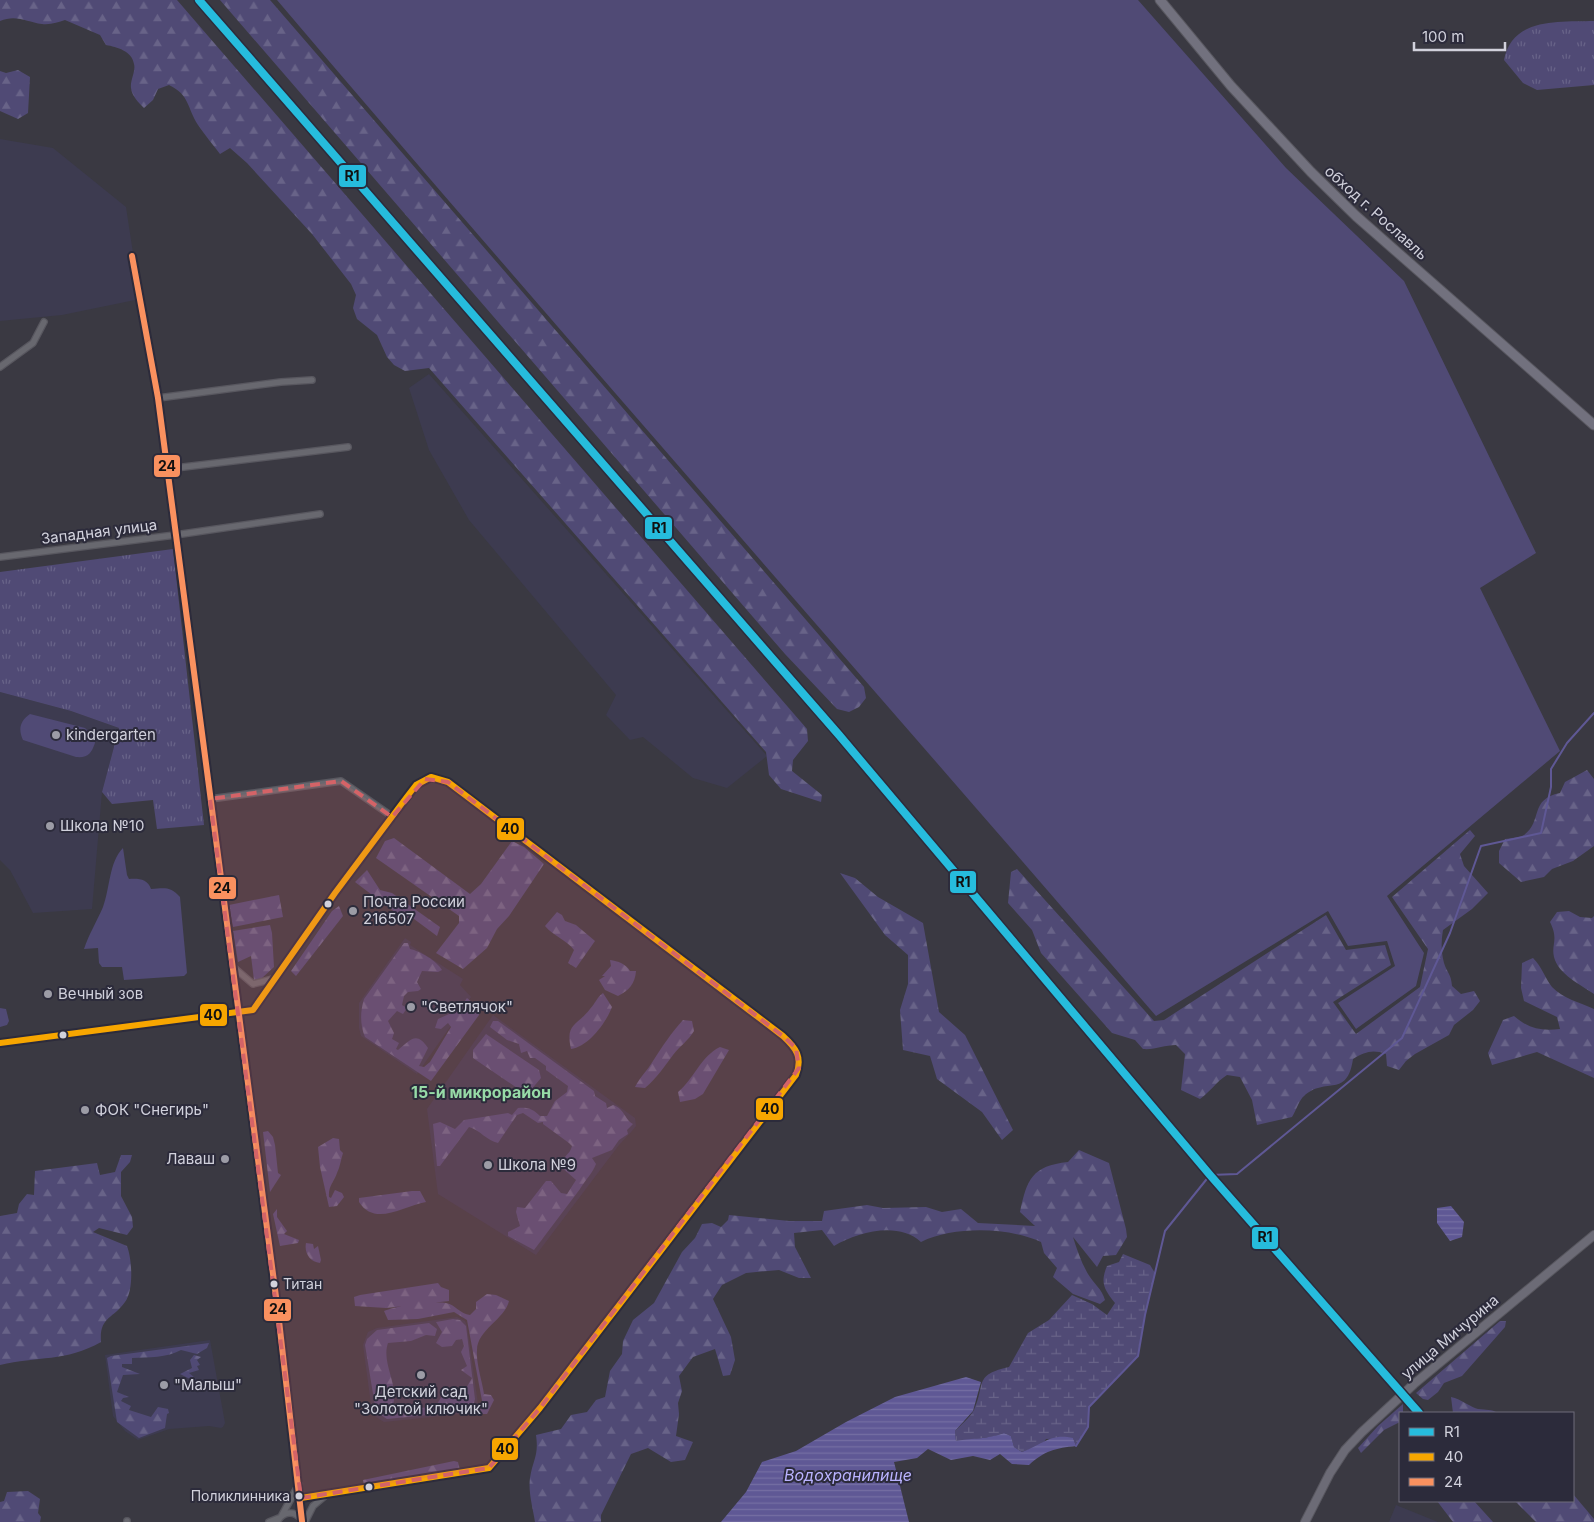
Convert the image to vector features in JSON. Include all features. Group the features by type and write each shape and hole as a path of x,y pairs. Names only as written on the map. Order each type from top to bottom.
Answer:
{"highway":[{"name":"обход г. Рославль","path":"1160,0 1231,86 1311,172 1356,216 1594,426"}],"main road":[{"name":"улица Мичурина","path":"1305,1522 1330,1473 1345,1450 1389,1406 1594,1235"}],"street":[{"path":"132,256 158,398 300,1482 303,1522"},
{"path":"0,367 33,343 44,322"},
{"path":"158,398 281,382 312,380"},
{"path":"167,469 348,447"},
{"name":"Западная улица","path":"0,557 175,536 320,514"},
{"path":"0,1043 253,1010 406,798 424,779 436,777 448,782 783,1036 796,1048 799,1062 796,1074 791,1082 540,1408 489,1468 301,1498"},
{"path":"210,799 341,781 392,817"},
{"path":"232,966 253,984 275,978"},
{"path":"279,1518 300,1482"},
{"path":"303,1522 317,1502 331,1494"},
{"path":"269,1522 292,1513 303,1522"}],"highlighted area":[{"path":"425,779 448,782 783,1036 796,1048 799,1068 540,1408 489,1468 301,1498 210,799 341,781 392,817"}],"shaded area":[{"path":"0,139 53,148 126,207 140,299 62,315 0,321"},
{"path":"429,374 767,756 727,788 693,778 643,737 630,740 606,715 616,695 469,520 429,450 409,388"},
{"name":"Школа №10","path":"0,692 71,711 119,728 102,792 92,909 33,913 10,870 0,860"},
{"name":"\"Светлячок\"","path":"405,938 411,942 410,945 463,979 460,985 471,997 417,1074 361,1036 359,1028 359,1003"},
{"path":"493,1015 635,1118 636,1126 619,1145 536,1255 438,1194 427,1109"},
{"name":"Детский сад \"Золотой ключик\"","path":"457,1317 465,1321 467,1326 478,1404 475,1409 470,1413 384,1422 376,1417 372,1412 363,1345 368,1332 377,1328"},
{"name":"\"Малыш\"","path":"210,1340 225,1423 223,1427 209,1426 169,1429 138,1440 125,1431 113,1416 105,1355"},
{"path":"1396,1505 1438,1522 1389,1522"}],"green space":[{"path":"0,0 177,0 807,729 808,741 793,760 792,771 822,795 821,802 781,789 769,775 766,752 429,368 405,371 394,365 387,357 377,335 357,319 353,308 356,295 351,284 312,234 247,163 230,148 220,154 194,119 181,93 169,85 158,89 153,100 144,108 132,91 134,67 133,60 127,53 119,48 106,45 100,35 65,20 45,24 16,18 0,21"},
{"path":"220,0 270,0 864,687 866,698 859,707 849,712 837,709 785,654"},
{"path":"277,0 1138,0 1286,168 1404,281 1536,553 1480,588 1560,751 1387,896 1424,953 1416,986 1356,1029 1338,1003 1395,966 1387,941 1348,946 1328,911 1156,1016"},
{"path":"1594,21 1594,85 1537,90 1523,83 1504,60 1509,46 1517,36 1527,29 1553,22"},
{"path":"18,70 30,77 28,113 18,119 0,111 0,71 6,73"},
{"path":"173,549 204,825 157,829 153,800 112,804 102,792 119,728 71,711 0,692 0,572"},
{"name":"kindergarten","path":"30,714 85,728 94,737 95,743 92,750 86,756 76,757 23,740 21,726 24,719"},
{"path":"1587,770 1594,779 1594,846 1573,861 1552,869 1544,877 1521,882 1499,863 1499,851 1505,839 1524,835 1530,829 1544,800 1560,793 1565,782"},
{"path":"1470,830 1475,836 1460,854 1464,866 1488,893 1472,909 1443,930 1442,951 1452,986 1461,994 1474,991 1480,1001 1473,1010 1454,1025 1449,1035 1415,1054 1399,1070 1387,1066 1386,1054 1377,1052 1365,1053 1353,1059 1346,1079 1341,1083 1320,1087 1304,1096 1292,1117 1257,1125 1252,1100 1240,1077 1227,1075 1200,1099 1181,1090 1185,1054 1176,1045 1143,1049 1135,1040 1112,1033 1041,953 1032,930 1008,903 1011,872 1017,869 1154,1021 1164,1020 1326,915 1346,950 1385,945 1391,965 1333,1002 1356,1034 1420,987 1428,949 1392,897"},
{"path":"394,838 470,894 481,884 512,841 524,847 544,864 509,916 497,929 487,948 463,969 436,953 459,923 459,916 376,858 385,841"},
{"path":"123,848 129,879 142,880 148,883 151,889 170,889 180,897 187,973 184,976 124,980 122,967 102,967 99,963 98,948 84,949 103,907 115,860"},
{"path":"367,870 380,890 392,893 440,927 437,936 414,919 400,916 355,882"},
{"path":"840,873 855,878 878,897 923,923 939,1012 965,1035 1013,1130 1002,1140 982,1112 937,1079 930,1056 903,1050 900,1010 908,984 908,955 885,935"},
{"path":"279,895 283,917 233,927 229,905"},
{"path":"339,906 343,916 296,976 291,971 332,911"},
{"path":"1569,911 1580,917 1592,918 1594,916 1594,994 1565,974 1556,963 1554,957 1554,933 1550,922 1557,912"},
{"path":"557,912 562,915 565,921 576,925 595,941 576,968 568,963 574,950 568,943 545,926"},
{"path":"270,925 274,967 262,978 254,980 251,956 238,962 233,931"},
{"path":"404,943 408,943 410,949 432,960 442,970 438,972 422,971 417,982 421,989 408,992 404,996 402,1005 407,1008 403,1014 397,1011 388,1021 394,1033 392,1039 399,1043 396,1049 398,1050 413,1039 420,1039 428,1048 419,1066 424,1067 430,1062 451,1027 448,1023 441,1029 435,1028 438,1019 458,1010 467,998 479,1008 479,1015 431,1081 365,1037 361,1023 364,999"},
{"path":"1533,958 1556,991 1594,1009 1594,1078 1537,1052 1492,1065 1488,1053 1503,1020 1514,1016 1525,1024 1536,1028 1547,1030 1560,1029 1557,1017 1524,1001 1521,988 1522,963"},
{"path":"610,960 622,963 630,971 636,971 631,986 618,996 605,990 599,980 605,976 602,976 611,966"},
{"path":"603,993 612,1007 605,1020 590,1039 584,1044 571,1049 571,1029"},
{"path":"0,1008 6,1009 9,1021 7,1025 0,1027"},
{"path":"683,1020 692,1021 694,1031 692,1035 645,1088 635,1087 667,1040"},
{"path":"493,1021 498,1021 594,1091 595,1096 606,1103 607,1108 613,1105 620,1109 633,1124 627,1130 628,1134 619,1140 612,1150 592,1158 596,1164 593,1171 534,1250 508,1236 508,1232 520,1226 516,1212 517,1207 525,1208 546,1181 551,1181 561,1193 567,1194 576,1180 559,1165 571,1149 572,1146 569,1143 543,1124 543,1122 538,1123 523,1113 517,1115 498,1143 469,1127 440,1166 437,1166 433,1124 440,1122 455,1129 464,1120 508,1113 512,1115 518,1108 528,1108 540,1116 547,1116 555,1101 567,1092 568,1086 546,1070 546,1066 535,1058 530,1058 527,1051 521,1053 519,1044 507,1040 490,1027"},
{"path":"486,1034 539,1070 541,1078 530,1091 523,1092 473,1058 473,1050"},
{"path":"720,1047 729,1050 703,1094 695,1099 680,1102 678,1092 708,1056"},
{"path":"268,1131 273,1137 278,1173 281,1175 270,1192 263,1132"},
{"path":"333,1138 339,1139 340,1150 343,1153 338,1171 330,1187 329,1197 331,1198 335,1190 342,1193 344,1197 337,1206 329,1207 320,1167 318,1147"},
{"path":"1079,1150 1109,1163 1126,1229 1127,1237 1116,1255 1103,1256 1097,1267 1073,1237 1079,1256 1090,1278 1104,1296 1105,1300 1100,1304 1073,1294 1053,1277 1057,1268 1044,1253 1041,1242 1013,1233 981,1230 965,1231 949,1233 921,1242 912,1236 890,1230 866,1233 834,1246 822,1230 794,1233 795,1247 811,1278 799,1278 779,1270 746,1273 722,1285 713,1299 731,1337 735,1360 730,1375 723,1376 715,1349 693,1357 679,1376 682,1391 678,1403 679,1414 676,1436 693,1442 685,1460 671,1462 648,1448 631,1454 601,1515 601,1522 535,1522 530,1483 536,1453 536,1435 561,1429 571,1415 587,1412 596,1400 605,1397 610,1371 622,1354 623,1341 633,1320 654,1303 682,1252 695,1238 702,1224 712,1223 721,1227 728,1220 729,1215 789,1221 822,1221 824,1211 867,1205 883,1208 926,1207 942,1212 961,1209 978,1223 1035,1226 1020,1212 1025,1191 1033,1176 1046,1167 1068,1162"},
{"path":"121,1155 132,1155 130,1162 121,1172 121,1196 132,1217 133,1227 127,1235 99,1228 93,1232 127,1246 131,1274 128,1297 102,1328 101,1342 76,1353 63,1356 0,1365 0,1216 17,1213 19,1204 27,1194 34,1195 35,1171 97,1163 100,1175 115,1172"},
{"path":"420,1191 426,1202 381,1214 373,1213 359,1202 359,1198"},
{"path":"277,1209 277,1217 287,1231 284,1234 299,1240 298,1243 280,1246 273,1214"},
{"path":"306,1243 313,1244 314,1249 318,1246 320,1263 313,1261 308,1256"},
{"path":"1123,1254 1150,1265 1155,1273 1138,1356 1089,1407 1088,1427 1076,1446 1073,1438 1046,1439 1042,1445 1022,1452 1014,1447 1011,1436 1004,1433 956,1442 955,1431 974,1410 985,1377 990,1373 1009,1367 1028,1333 1049,1320 1072,1295 1092,1304 1107,1315 1115,1303 1104,1286 1105,1272 1107,1266 1119,1262"},
{"path":"438,1283 441,1287 449,1290 449,1301 386,1308 355,1306 354,1297 360,1295"},
{"path":"487,1294 496,1295 509,1301 502,1313 481,1336 478,1343 477,1361 484,1394 491,1395 494,1400 487,1414 476,1414 483,1406 467,1320 454,1312 418,1319 388,1320 384,1311 424,1303 446,1303 470,1315 476,1309 476,1302"},
{"path":"453,1319 460,1320 466,1326 475,1399 473,1407 468,1411 387,1419 376,1412 365,1345 367,1339 377,1330 429,1323 437,1329 435,1336 426,1335 411,1341 388,1343 386,1351 394,1389 393,1405 402,1409 435,1407 442,1396 461,1397 472,1378 461,1370 467,1366 461,1352 464,1346 462,1339 456,1340 452,1346 442,1347 436,1343 442,1332 436,1322"},
{"path":"1500,1321 1506,1321 1505,1327 1462,1376 1444,1383 1438,1392 1428,1400 1423,1399 1416,1393"},
{"path":"209,1343 207,1348 197,1354 181,1350 164,1356 132,1358 132,1364 122,1364 122,1367 140,1374 123,1375 117,1392 129,1397 123,1398 121,1401 131,1406 129,1410 151,1417 158,1407 168,1409 169,1413 167,1414 165,1428 139,1438 117,1422 107,1358"},
{"path":"194,1355 201,1357 197,1360 200,1365 197,1366 199,1370 189,1373 195,1378 196,1382 180,1374 192,1368 190,1360"},
{"path":"1451,1397 1478,1409 1496,1412 1453,1412"},
{"path":"1403,1404 1403,1412 1399,1412 1399,1422 1384,1430 1361,1453 1358,1448 1378,1426"},
{"path":"454,1461 458,1462 460,1470 364,1485 363,1480"},
{"path":"28,1491 40,1499 38,1513 41,1517 40,1522 0,1522 0,1502 4,1501 7,1492"},
{"path":"1574,1495 1594,1519 1594,1522 1536,1522 1516,1502 1574,1502"},
{"path":"1438,1502 1475,1502 1493,1522 1453,1522"}],"water":[{"path":"1451,1206 1464,1222 1462,1237 1450,1241 1437,1223 1437,1208"},
{"name":"Водохранилище","path":"966,1377 981,1382 973,1411 955,1431 956,1441 1004,1433 1011,1436 1014,1447 1022,1452 1046,1440 1058,1437 1073,1438 1076,1446 1051,1451 1040,1456 1029,1465 1012,1464 1000,1454 990,1460 973,1456 951,1460 928,1449 917,1458 894,1462 909,1522 721,1522 746,1492 762,1462 796,1451 846,1422 895,1397"}],"waterway":[{"path":"1076,1446 1088,1427 1089,1407 1138,1356 1145,1315 1165,1231 1210,1175 1237,1174 1402,1038 1450,933 1481,846 1541,833 1551,787 1551,769 1567,743 1594,713"}],"transit line":[{"name":"R1","path":"199,0 839,735 1210,1175 1418,1412"},
{"name":"24","path":"132,256 158,398 278,1312 302,1521"},
{"name":"40","path":"0,1043 253,1010 335,893 406,798 416,785 431,777 448,782 783,1036 795,1049 799,1063 796,1075 540,1408 489,1468 301,1498"}],"place":[{"name":"kindergarten","path":"56,735"},
{"name":"Школа №10","path":"50,826"},
{"name":"Почта России 216507","path":"353,911"},
{"name":"Вечный зов","path":"48,994"},
{"name":"\"Светлячок\"","path":"411,1007"},
{"name":"ФОК \"Снегирь\"","path":"85,1110"},
{"name":"Лаваш","path":"225,1159"},
{"name":"Школа №9","path":"488,1165"},
{"name":"Титан","path":"274,1284"},
{"name":"Детский сад \"Золотой ключик\"","path":"421,1375"},
{"name":"\"Малыш\"","path":"164,1385"},
{"name":"Поликлинника","path":"299,1496"}],"district":[{"name":"15-й микрорайон","path":"481,1092"}]}
